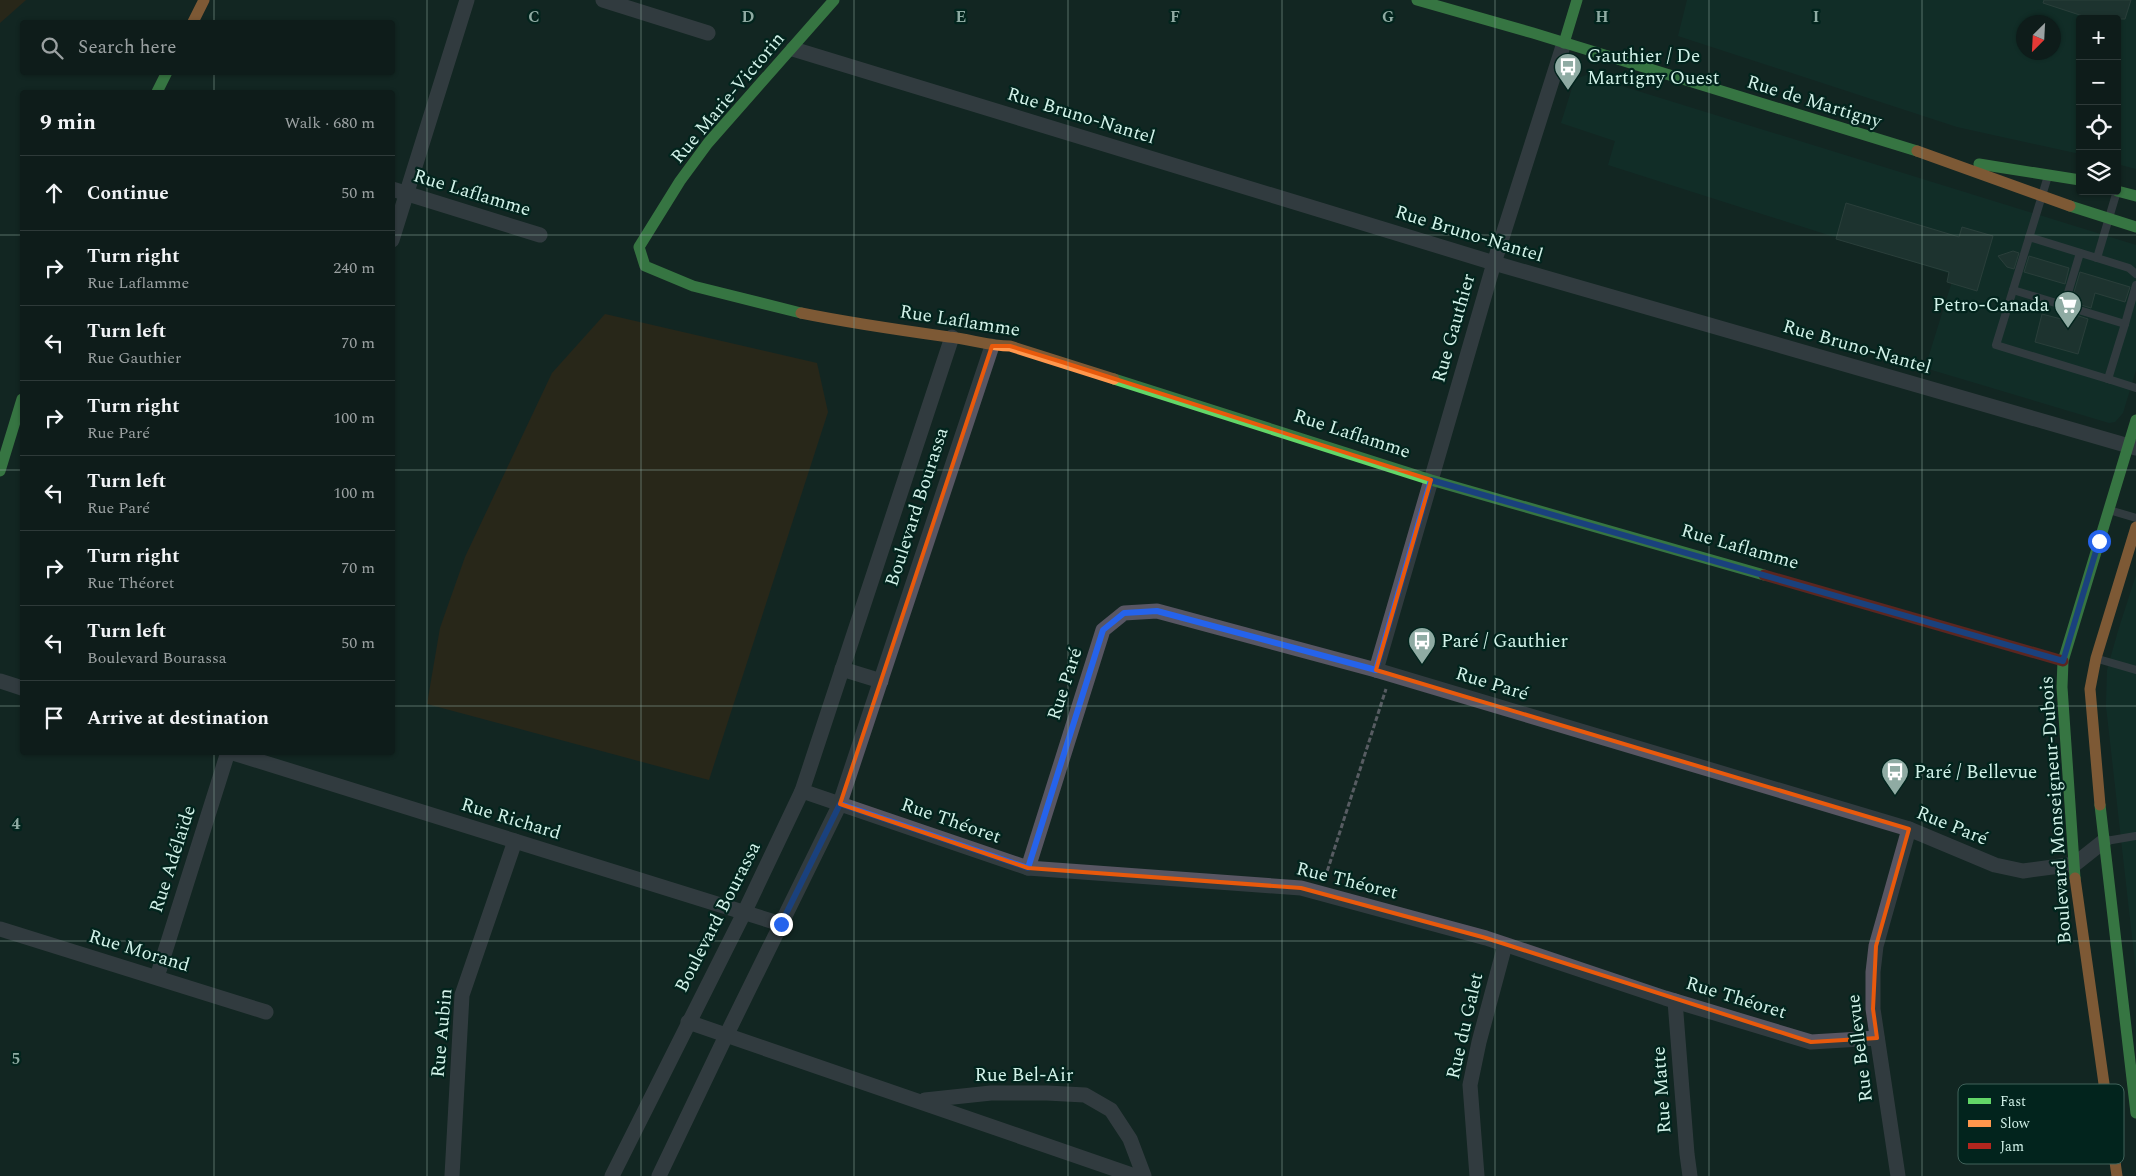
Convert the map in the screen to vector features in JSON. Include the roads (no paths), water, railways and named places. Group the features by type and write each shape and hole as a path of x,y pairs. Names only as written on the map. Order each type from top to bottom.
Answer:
{"street":[{"path":"194,20 204,0"},
{"path":"395,231 467,0"},
{"path":"603,0 708,33"},
{"name":"Rue Marie-Victorin","path":"639,247 666,201 708,144 834,0"},
{"name":"Rue de Martigny","path":"1417,0 1942,159 2042,197 2136,228"},
{"name":"Rue Gauthier","path":"1383,672 1431,480 1494,263 1577,0"},
{"name":"Rue Bruno-Nantel","path":"793,49 1494,263 2132,447"},
{"path":"158,90 166,75"},
{"name":"Rue de Martigny","path":"1942,159 2076,179"},
{"name":"Rue Laflamme","path":"395,191 540,235"},
{"path":"2121,192 2136,196"},
{"name":"Rue Laflamme","path":"639,247 644,266 693,286 802,313 877,328 952,337 992,346 1010,346 1431,480 2063,661"},
{"name":"Boulevard Bourassa","path":"612,1176 744,913 802,791 952,337"},
{"name":"Boulevard Bourassa","path":"659,1176 840,804 992,346"},
{"path":"0,471 20,406"},
{"name":"Boulevard Monseigneur-Dubois","path":"2103,1084 2076,893 2063,712 2063,661 2108,510 2132,447 2136,420"},
{"path":"2136,527 2096,658 2091,704 2104,841 2136,1113"},
{"name":"Rue Paré","path":"1028,868 1103,630 1124,613 1157,611 1383,672 1909,829 1995,864 2023,871 2075,864"},
{"path":"842,669 881,681"},
{"path":"0,681 20,687"},
{"name":"Rue Adélaïde","path":"157,977 228,755"},
{"name":"Rue Richard","path":"239,755 781,924"},
{"name":"Rue Théoret","path":"802,791 1028,868 1301,888 1505,944 1675,1001 1812,1042 1877,1038"},
{"name":"Rue Bellevue","path":"1898,1176 1873,1009 1876,946 1909,829"},
{"name":"Rue Aubin","path":"452,1176 462,995 515,841"},
{"path":"2075,864 2104,841"},
{"name":"Rue Morand","path":"0,929 266,1012"},
{"name":"Rue du Galet","path":"1477,1176 1470,1085 1479,1042 1505,944"},
{"name":"Rue Matte","path":"1675,1001 1690,1176"},
{"name":"Rue Bel-Air","path":"688,1022 1135,1176"},
{"name":"Rue Bel-Air","path":"918,1100 991,1093 1085,1095 1112,1110 1130,1139 1144,1176"}],"lane":[{"path":"2049,174 1996,345 2136,388"},
{"path":"2097,258 2116,195"},
{"path":"2029,237 2129,268 2136,274"},
{"path":"2064,306 2080,253"},
{"path":"2111,380 2108,379 2136,285"},
{"path":"2013,290 2125,324"},
{"path":"2108,510 2136,518"},
{"path":"2096,658 2136,670"},
{"path":"2104,841 2136,836"},
{"path":"2124,1015 2136,1014"}],"place":[{"name":"Gauthier / De Martigny Ouest","path":"1568,91"},
{"name":"Petro-Canada","path":"2068,329"},
{"name":"Paré / Gauthier","path":"1422,665"},
{"name":"Paré / Bellevue","path":"1895,796"}]}
